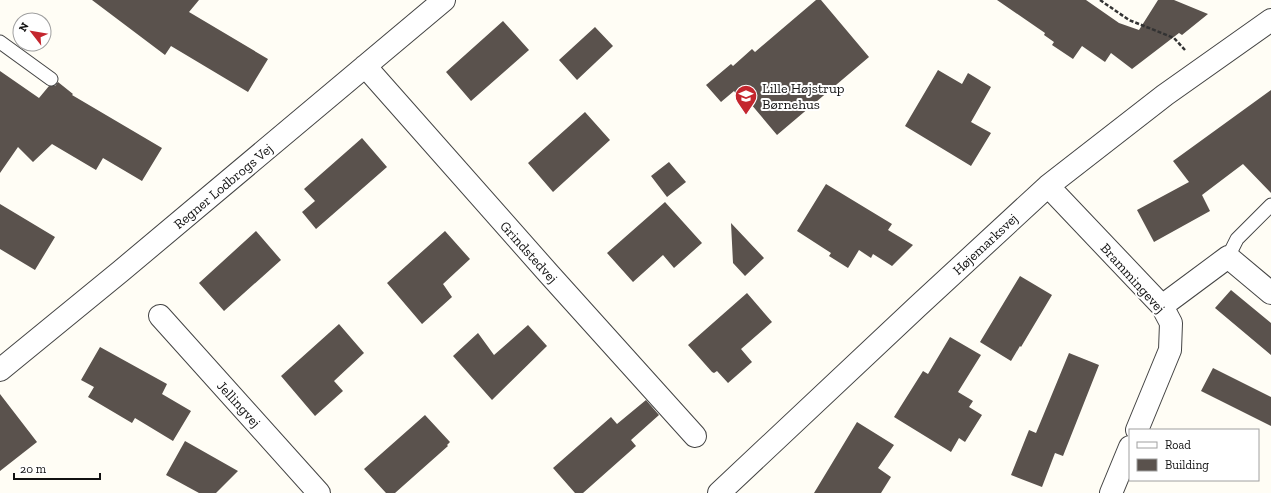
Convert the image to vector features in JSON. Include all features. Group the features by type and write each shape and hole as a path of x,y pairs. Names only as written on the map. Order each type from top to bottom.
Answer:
{"street":[{"name":"Regner Lodbrogs Vej","path":"0,370 121,271 444,0"},
{"name":"Højemarksvej","path":"719,493 1048,186 1165,95 1271,20"},
{"name":"Grindstedvej","path":"365,66 695,436"},
{"name":"Brammingevej","path":"1048,186 1162,306 1172,323 1170,350 1137,429"},
{"path":"1162,306 1228,257 1271,293"},
{"name":"Jellingvej","path":"160,316 319,493"},
{"path":"1111,493 1129,449"}],"lane":[{"path":"0,42 50,79"},
{"path":"1228,257 1237,239 1271,205"}],"path":[{"path":"1100,0 1129,20 1174,38 1202,69"}],"building":[{"path":"92,0 199,0 189,12 268,59 248,92 171,46 165,55"},
{"path":"816,0 821,0 869,57 777,135 745,97 741,100 734,91 721,102 706,85 731,64 733,66 752,49 755,52"},
{"path":"997,0 1086,0 1119,23 1139,30 1158,0 1174,0 1208,14 1182,35 1179,33 1132,69 1111,53 1105,62 1082,46 1073,59 1052,45 1054,42 1044,35 1045,33"},
{"path":"503,21 529,50 471,101 446,72"},
{"path":"595,27 613,46 577,80 559,60"},
{"path":"938,70 962,84 968,73 991,87 971,122 991,133 971,166 905,126"},
{"path":"0,71 39,98 49,86 55,86 58,82 73,94 72,95 162,148 142,181 103,158 96,170 52,144 33,162 18,147 0,173"},
{"path":"1271,90 1271,193 1243,164 1202,195 1210,211 1154,242 1137,210 1189,182 1173,161"},
{"path":"585,112 610,140 553,192 528,163"},
{"path":"362,138 387,167 316,229 302,212 315,201 304,189"},
{"path":"669,162 686,182 667,197 651,176"},
{"path":"826,184 892,224 888,230 913,245 892,266 873,254 871,258 859,250 848,268 829,256 831,253 797,231"},
{"path":"665,202 702,243 674,268 663,255 633,282 607,253"},
{"path":"0,204 55,237 35,270 0,249"},
{"path":"731,223 764,258 745,276 733,263"},
{"path":"256,231 281,260 224,311 199,283"},
{"path":"445,231 470,259 443,284 452,297 422,324 387,283"},
{"path":"1020,276 1052,295 1011,361 980,342"},
{"path":"1231,290 1271,323 1271,355 1215,308"},
{"path":"747,293 772,322 741,349 752,362 728,383 717,371 714,373 712,372 688,345"},
{"path":"339,324 364,353 334,381 343,391 315,416 281,376"},
{"path":"528,325 547,346 492,400 453,356 478,333 494,355"},
{"path":"950,337 981,355 958,392 973,401 969,407 982,415 965,442 959,438 951,452 894,417 923,371 928,374"},
{"path":"100,347 167,384 162,394 191,411 173,441 135,418 132,423 88,397 94,387 81,380"},
{"path":"1069,353 1099,365 1063,456 1055,453 1042,487 1011,475 1029,430 1036,433"},
{"path":"1213,368 1271,397 1271,426 1201,391"},
{"path":"0,394 37,442 0,471"},
{"path":"646,400 659,415 631,440 636,446 583,493 575,493 553,468 611,417 617,424"},
{"path":"425,415 450,442 447,445 448,446 395,493 386,493 364,469"},
{"path":"857,422 894,445 878,468 891,477 881,493 814,493"},
{"path":"185,441 238,471 216,493 199,493 166,475"}],"place":[{"name":"Lille Højstrup Børnehus","path":"746,116"}]}
